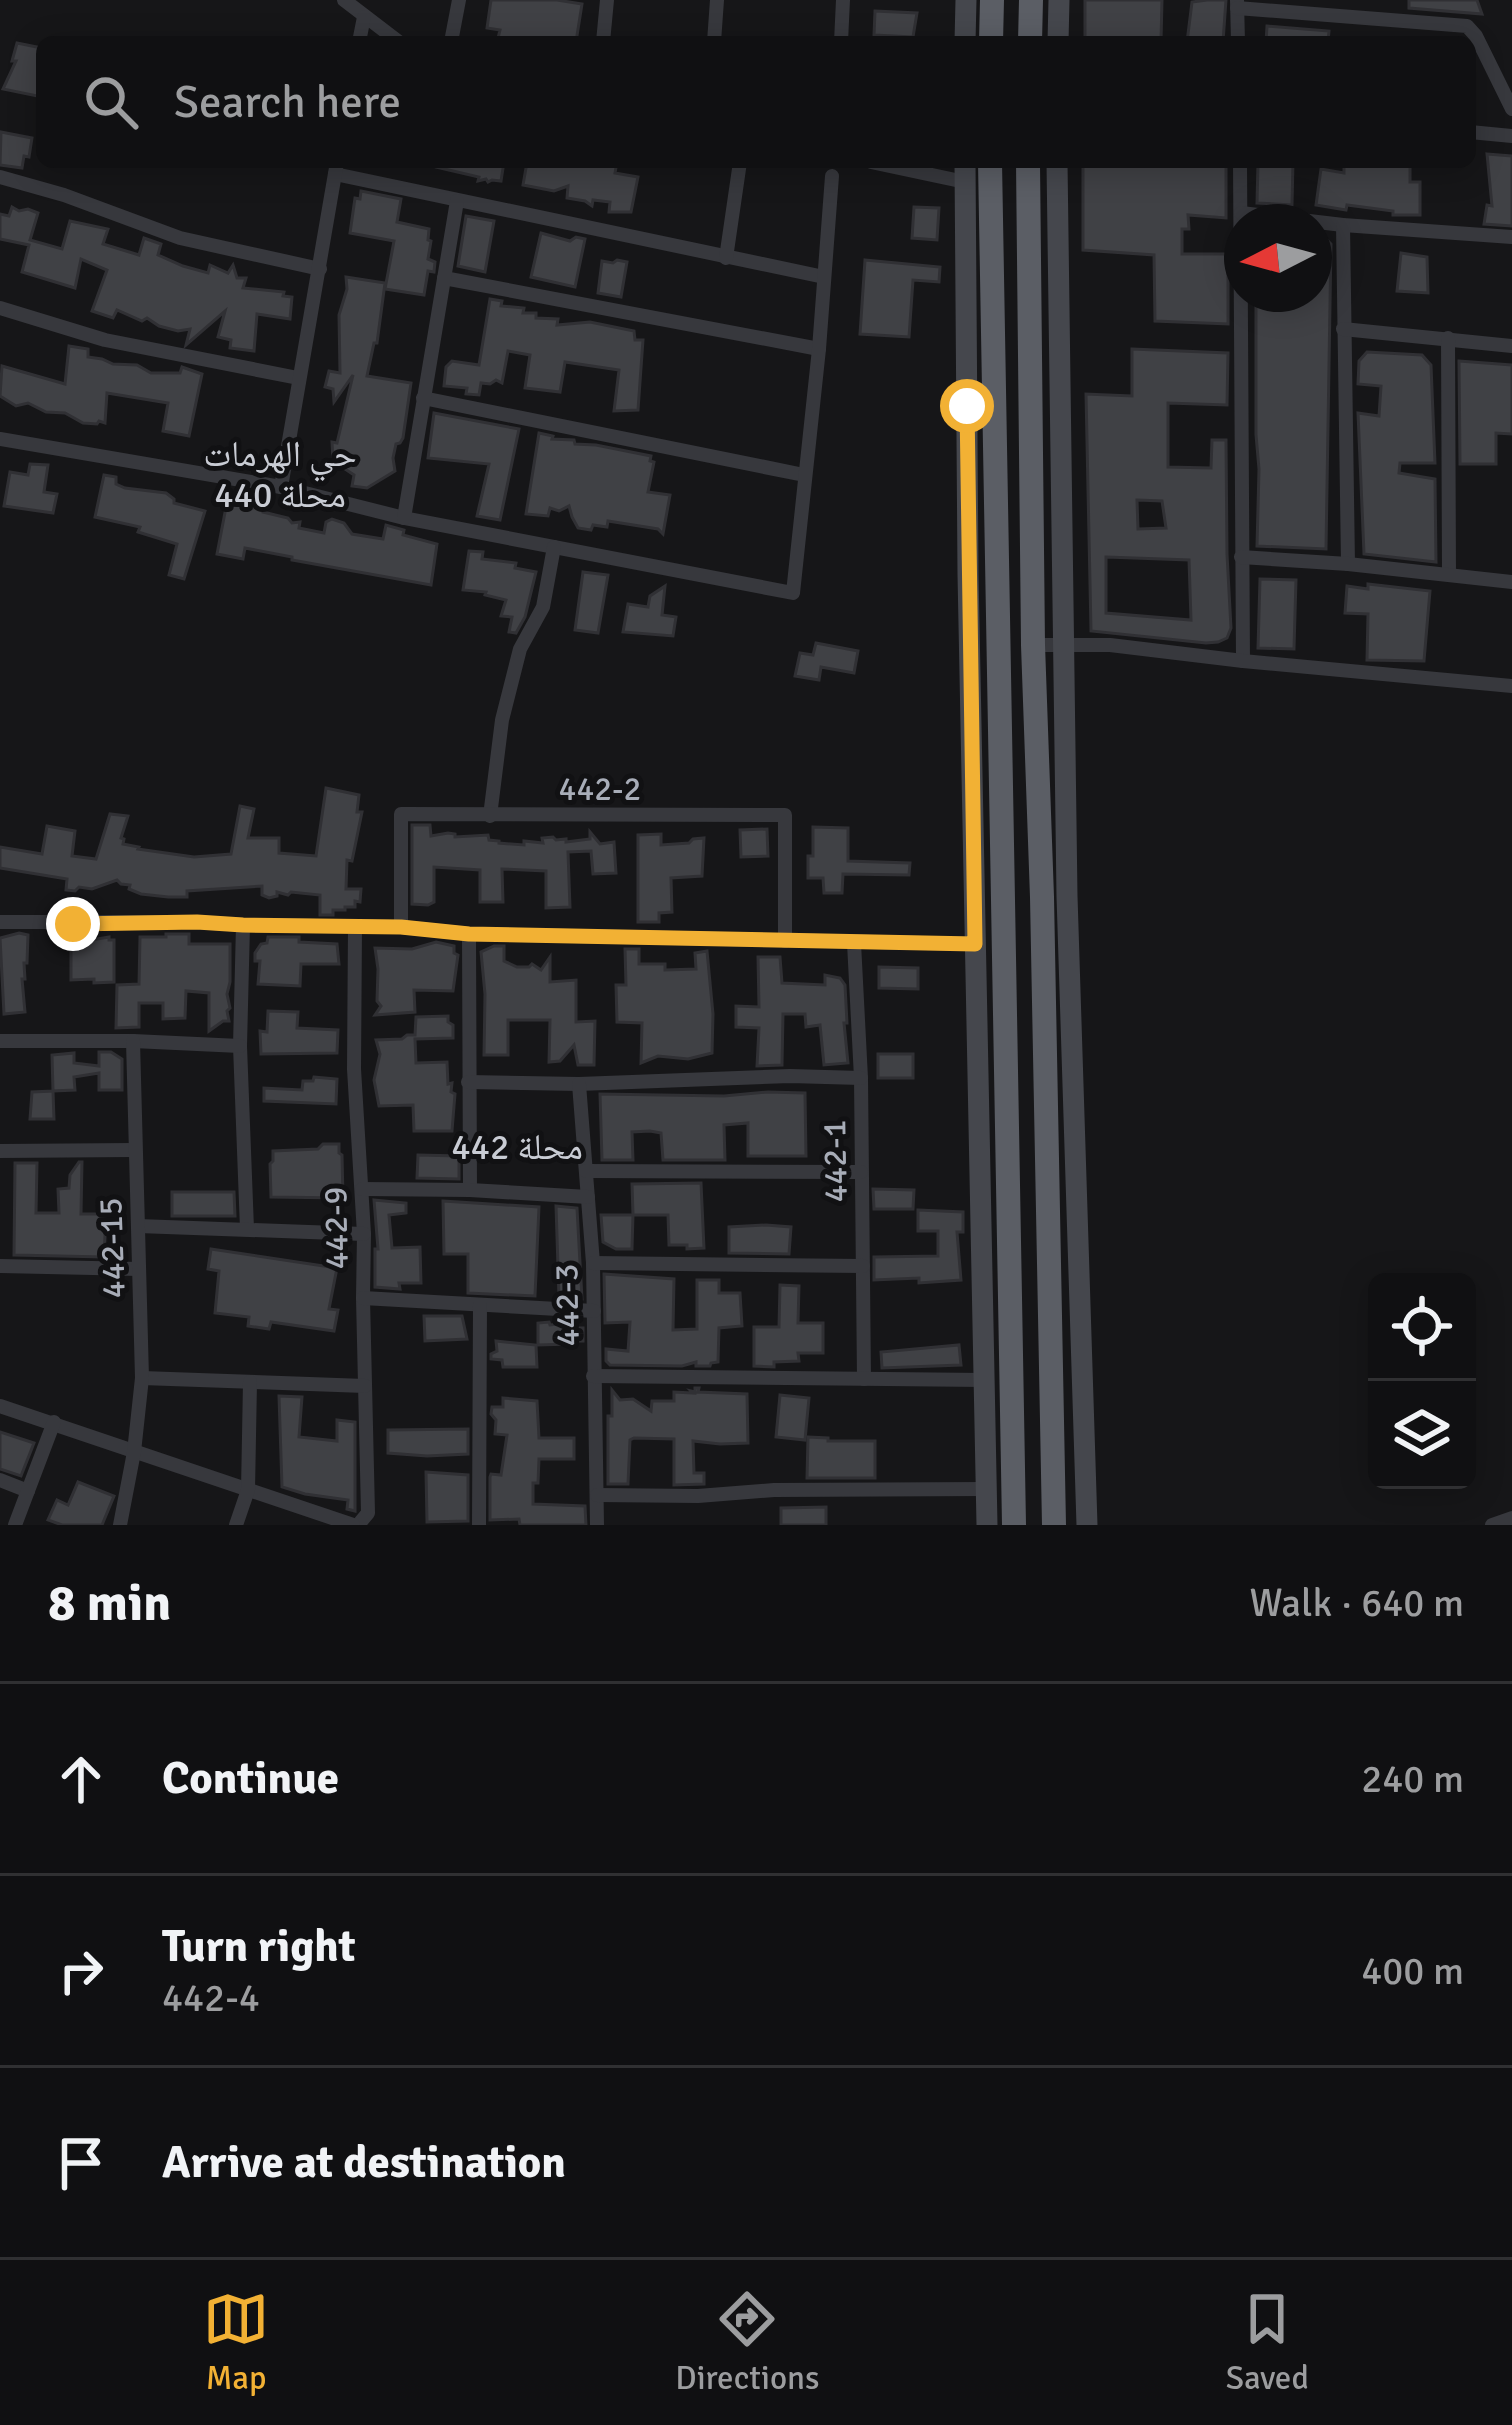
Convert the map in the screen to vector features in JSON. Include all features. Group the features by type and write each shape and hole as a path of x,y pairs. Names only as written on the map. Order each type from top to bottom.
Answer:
{"highway":[{"path":"991,36 992,0"},
{"path":"1030,36 1031,0"},
{"path":"986,1508 1014,1517 996,574 980,405 990,168"},
{"path":"1028,168 1033,645 1054,1525"},
{"path":"968,574 996,574"}],"main road":[{"path":"965,36 966,0"},
{"path":"1058,36 1059,0"},
{"path":"1057,168 1068,920 1087,1525"},
{"path":"965,172 980,405 968,574 986,1508"}],"street":[{"path":"452,36 459,0"},
{"path":"605,36 608,0"},
{"path":"714,36 716,0"},
{"path":"841,36 843,0"},
{"path":"350,2 391,36"},
{"path":"1238,36 1237,4 1467,26 1512,109"},
{"path":"360,36 364,17"},
{"path":"1476,133 1512,136"},
{"path":"280,487 336,168 457,201 824,277"},
{"path":"726,258 739,168"},
{"path":"927,168 965,172"},
{"path":"1240,168 1241,204"},
{"path":"0,439 280,487 404,518 793,593 832,176"},
{"path":"0,177 64,194 180,238 320,269"},
{"path":"404,518 457,201"},
{"path":"1332,224 1512,237"},
{"path":"1343,225 1348,564"},
{"path":"444,278 819,349"},
{"path":"0,308 105,340 298,378"},
{"path":"1241,312 1243,661"},
{"path":"1343,329 1512,346"},
{"path":"1448,338 1449,574"},
{"path":"423,398 804,475"},
{"path":"490,816 502,720 520,649 543,608 554,547"},
{"path":"1241,557 1512,582"},
{"path":"1033,645 1110,644 1512,686"},
{"name":"442-2","path":"401,927 401,814 785,815 784,941"},
{"path":"0,922 197,922 401,927 469,934 975,944"},
{"path":"243,925 240,1046 247,1229"},
{"name":"442-9","path":"355,927 354,1069 364,1234 368,1513 355,1525"},
{"path":"469,934 470,1190"},
{"name":"442-1","path":"854,943 864,1379"},
{"path":"0,1041 240,1046"},
{"name":"442-15","path":"120,1525 142,1378 133,1041"},
{"path":"468,1082 860,1078"},
{"name":"442-3","path":"579,1084 593,1263 597,1525"},
{"path":"0,1151 134,1150"},
{"path":"586,1172 861,1172"},
{"path":"362,1189 588,1197"},
{"path":"138,1226 364,1234"},
{"path":"593,1263 863,1266"},
{"path":"0,1266 139,1269"},
{"path":"363,1298 594,1311"},
{"path":"479,1525 480,1305"},
{"path":"593,1376 984,1380"},
{"path":"142,1378 365,1386"},
{"path":"236,1525 248,1490 250,1382"},
{"path":"0,1406 355,1525"},
{"path":"15,1525 54,1422"},
{"path":"0,1480 28,1491"},
{"path":"597,1495 698,1496 774,1490 986,1508"},
{"path":"1492,1525 1512,1518"}],"building":[{"path":"491,0 582,4 577,36 498,36 500,30 487,28"},
{"path":"1085,0 1162,0 1161,36 1085,36"},
{"path":"1226,0 1223,36 1188,36 1192,2"},
{"path":"1409,0 1477,0 1482,14 1409,8"},
{"path":"875,11 917,13 913,36 874,35"},
{"path":"1267,26 1329,31 1329,36 1266,36"},
{"path":"17,43 36,47 36,96 3,89 16,61 12,61"},
{"path":"1,132 32,138 22,168 0,165"},
{"path":"1487,154 1512,156 1512,226 1484,224 1487,205 1492,206"},
{"path":"440,168 503,168 501,181 478,181 479,177"},
{"path":"526,168 616,168 615,173 638,177 631,212 609,212 610,202 593,200 592,206 567,198 568,186 554,191 523,185"},
{"path":"1083,168 1226,168 1224,218 1188,215 1189,229 1182,229 1182,254 1224,254 1228,324 1155,321 1154,255 1083,250"},
{"path":"1258,168 1293,168 1292,204 1257,203"},
{"path":"1344,168 1410,168 1410,182 1420,182 1420,215 1316,204 1321,169 1344,173"},
{"path":"361,191 401,199 397,222 429,229 428,259 435,262 434,272 428,271 424,295 385,289 394,241 350,233 355,198 360,199"},
{"path":"12,207 38,213 30,240 62,249 70,221 108,229 103,244 139,255 144,238 161,244 158,255 183,266 208,273 210,265 228,273 233,265 237,278 246,278 243,288 292,297 290,319 257,314 254,351 230,348 231,340 218,337 225,311 186,345 190,329 178,331 117,310 113,318 92,311 107,270 81,259 75,288 22,272 29,245 0,239 0,214 9,216"},
{"path":"914,207 939,208 937,240 912,238"},
{"path":"466,216 494,221 485,272 458,266"},
{"path":"541,233 570,241 585,239 575,287 531,277"},
{"path":"1401,253 1427,257 1428,293 1397,291"},
{"path":"865,260 940,267 939,282 913,280 909,337 860,334"},
{"path":"602,261 627,262 621,297 598,293"},
{"path":"346,277 385,283 367,376 411,383 403,438 393,458 395,471 367,488 352,486 354,475 333,461 332,442 337,443 353,375 334,402 333,389 325,387 329,371 340,373 339,315"},
{"path":"490,299 502,301 501,306 524,308 523,313 536,313 536,318 558,319 557,325 590,322 634,331 635,340 643,340 638,410 614,411 619,370 565,362 560,392 525,388 530,355 508,351 502,383 481,383 479,395 466,394 467,388 444,386 446,367 452,361 479,365"},
{"path":"1256,312 1330,312 1326,549 1257,546"},
{"path":"69,346 88,349 88,357 137,365 151,373 180,373 182,367 202,374 189,436 163,431 168,403 107,393 105,423 97,424 28,403 16,406 0,396 2,366 65,384"},
{"path":"1132,349 1228,353 1227,405 1168,403 1168,467 1211,468 1212,440 1226,440 1231,628 1227,638 1218,642 1091,631 1086,394 1132,396","holes":["1137,500 1162,501 1166,528 1138,529","1106,557 1189,560 1191,620 1106,613"]},
{"path":"1367,352 1422,355 1431,365 1435,463 1400,463 1399,473 1435,479 1436,562 1364,554 1358,413 1379,416 1381,386 1358,384 1359,361"},
{"path":"1459,361 1512,365 1512,434 1496,433 1496,464 1460,464"},
{"path":"434,413 519,429 500,520 477,516 489,464 428,458"},
{"path":"539,433 651,456 648,492 670,495 663,534 658,529 608,521 607,527 578,528 569,506 559,511 550,508 548,516 526,514"},
{"path":"30,464 48,465 44,492 57,494 53,513 4,506 10,472 28,475"},
{"path":"104,475 116,477 116,484 125,488 166,493 174,503 205,511 184,579 169,575 177,544 138,532 140,527 95,517"},
{"path":"253,501 264,501 263,512 300,522 299,528 324,533 326,522 332,519 344,523 352,534 383,539 386,525 437,544 431,585 245,548 243,559 217,554 227,502 252,508"},
{"path":"469,551 483,552 482,559 516,563 515,568 536,572 516,633 509,632 512,617 501,616 506,600 463,590"},
{"path":"583,572 608,575 598,633 575,630"},
{"path":"1260,579 1296,580 1294,649 1258,648"},
{"path":"1368,584 1430,591 1424,661 1367,660 1368,614 1345,613 1347,586 1368,589"},
{"path":"665,586 662,615 676,617 673,636 623,632 628,604 648,607 650,596"},
{"path":"816,643 858,651 854,673 821,667 819,680 795,676 800,653 813,655"},
{"path":"326,788 359,795 357,812 362,812 352,861 347,860 346,889 361,889 360,902 333,910 333,915 320,915 320,895 277,892 269,898 262,895 262,886 187,891 187,897 168,897 141,894 117,880 75,891 66,890 67,879 0,868 0,847 42,854 47,826 75,831 72,856 96,859 110,814 128,816 121,838 123,844 138,849 194,857 231,854 240,806 254,809 248,838 279,838 279,853 316,856"},
{"path":"412,825 430,825 431,836 488,835 499,843 524,845 524,841 543,843 542,838 553,837 566,842 590,839 590,832 600,844 614,842 616,873 593,874 591,851 568,852 570,907 546,908 546,871 502,869 503,902 480,902 480,870 434,867 434,902 412,904"},
{"path":"813,827 848,828 848,861 910,863 909,875 843,874 842,893 824,893 823,878 808,878"},
{"path":"767,829 768,856 741,857 740,830"},
{"path":"661,834 661,845 704,838 702,876 671,878 672,912 659,913 659,922 638,922 638,835"},
{"path":"189,934 189,944 230,944 229,1021 209,1031 209,993 186,991 185,1018 163,1019 163,1003 139,1003 139,1027 116,1028 117,985 139,984 140,937"},
{"path":"28,935 22,979 25,1012 4,1014 0,938"},
{"path":"80,937 114,940 114,982 71,980 71,944"},
{"path":"268,937 337,944 339,964 301,964 300,986 258,984 260,961 255,961 255,953"},
{"path":"436,942 454,946 458,955 453,991 414,990 415,1012 375,1015 381,1006 375,948 412,949"},
{"path":"504,946 504,961 517,967 532,964 541,970 550,957 550,982 576,980 576,1022 595,1021 594,1065 578,1065 574,1045 560,1061 549,1062 550,1020 508,1020 508,1055 484,1055 481,952"},
{"path":"625,949 639,949 639,964 665,964 665,970 696,969 695,953 707,951 712,1053 688,1059 658,1056 641,1063 642,1023 617,1022 616,985 626,985"},
{"path":"758,957 780,957 782,983 825,985 825,975 840,978 845,985 848,1063 824,1065 820,1025 806,1027 805,1014 783,1014 782,1065 757,1066 759,1028 736,1027 736,1006 759,1007"},
{"path":"879,967 918,968 918,989 879,988"},
{"path":"268,1011 298,1012 297,1028 338,1030 337,1053 261,1054 260,1031 267,1032"},
{"path":"448,1016 453,1038 415,1039 416,1063 447,1062 448,1084 452,1083 455,1094 452,1131 414,1131 413,1105 379,1106 374,1080 380,1054 376,1040 415,1035 416,1017"},
{"path":"99,1052 122,1059 122,1090 99,1090 99,1073 74,1077 75,1090 53,1091 52,1055 74,1053 74,1063 99,1066"},
{"path":"878,1054 913,1054 913,1078 878,1078"},
{"path":"337,1079 336,1104 264,1101 264,1088 302,1090 303,1081"},
{"path":"53,1091 54,1119 30,1119 32,1092"},
{"path":"805,1093 806,1156 748,1156 748,1123 724,1125 725,1160 663,1160 661,1133 650,1131 632,1132 633,1160 602,1160 600,1094"},
{"path":"323,1144 339,1144 343,1198 271,1197 273,1151 318,1149"},
{"path":"418,1155 459,1156 459,1179 417,1178"},
{"path":"79,1162 81,1214 106,1214 104,1257 14,1255 15,1163 37,1163 36,1213 59,1213 58,1189 69,1188 70,1175"},
{"path":"701,1183 704,1248 669,1245 668,1215 633,1215 632,1184"},
{"path":"873,1189 914,1190 913,1209 874,1209"},
{"path":"172,1192 234,1192 235,1216 172,1216"},
{"path":"374,1200 406,1203 406,1213 389,1215 392,1248 420,1247 421,1283 399,1283 400,1289 375,1287"},
{"path":"443,1201 539,1207 535,1296 468,1293 468,1254 444,1254"},
{"path":"556,1206 577,1208 582,1299 559,1298"},
{"path":"918,1210 963,1212 963,1232 957,1232 961,1280 874,1280 874,1257 938,1256 938,1231 918,1231"},
{"path":"601,1215 633,1215 632,1249 616,1249 603,1242"},
{"path":"729,1227 791,1227 789,1254 729,1253"},
{"path":"211,1249 337,1268 329,1309 338,1310 334,1331 271,1322 269,1329 248,1326 249,1317 215,1313 219,1271 208,1269"},
{"path":"604,1274 674,1279 673,1330 697,1329 697,1280 719,1280 719,1293 740,1293 742,1326 719,1328 718,1362 710,1366 696,1366 696,1362 610,1365 606,1349 628,1351 630,1322 605,1323"},
{"path":"780,1285 799,1286 798,1323 823,1323 823,1353 798,1353 799,1361 774,1362 774,1367 754,1366 754,1327 779,1327"},
{"path":"424,1316 462,1316 467,1339 425,1341"},
{"path":"538,1323 583,1328 583,1341 538,1345"},
{"path":"496,1341 536,1345 537,1367 503,1367 502,1360 491,1359 497,1351"},
{"path":"959,1345 961,1365 882,1368 881,1352"},
{"path":"695,1388 698,1392 747,1394 748,1443 693,1441 694,1473 704,1473 704,1484 674,1485 674,1439 634,1438 630,1440 628,1484 608,1484 612,1390 620,1400 633,1399 651,1411 652,1401 674,1401 674,1392 693,1393"},
{"path":"780,1395 809,1398 805,1440 776,1437"},
{"path":"279,1396 302,1397 299,1437 337,1441 337,1420 355,1422 355,1511 347,1509 348,1500 282,1487"},
{"path":"503,1398 537,1401 539,1438 574,1438 574,1459 539,1459 533,1504 585,1506 586,1525 490,1520 490,1477 501,1475 507,1435 495,1434 496,1420 491,1414 492,1407 503,1407"},
{"path":"468,1429 468,1454 388,1453 388,1430"},
{"path":"0,1432 34,1443 21,1476 0,1469"},
{"path":"808,1437 875,1441 875,1478 807,1478"},
{"path":"426,1472 468,1475 468,1521 427,1522"},
{"path":"78,1482 114,1496 102,1525 62,1525 48,1520 57,1500 68,1505"},
{"path":"826,1507 826,1525 781,1525 781,1508"}],"district":[{"name":"حي الهرمات محلة 440","path":"280,474"},
{"name":"محلة 442","path":"517,1146"}],"route":[{"path":"73,924 197,922 401,927 469,934 975,944 967,406"}]}
